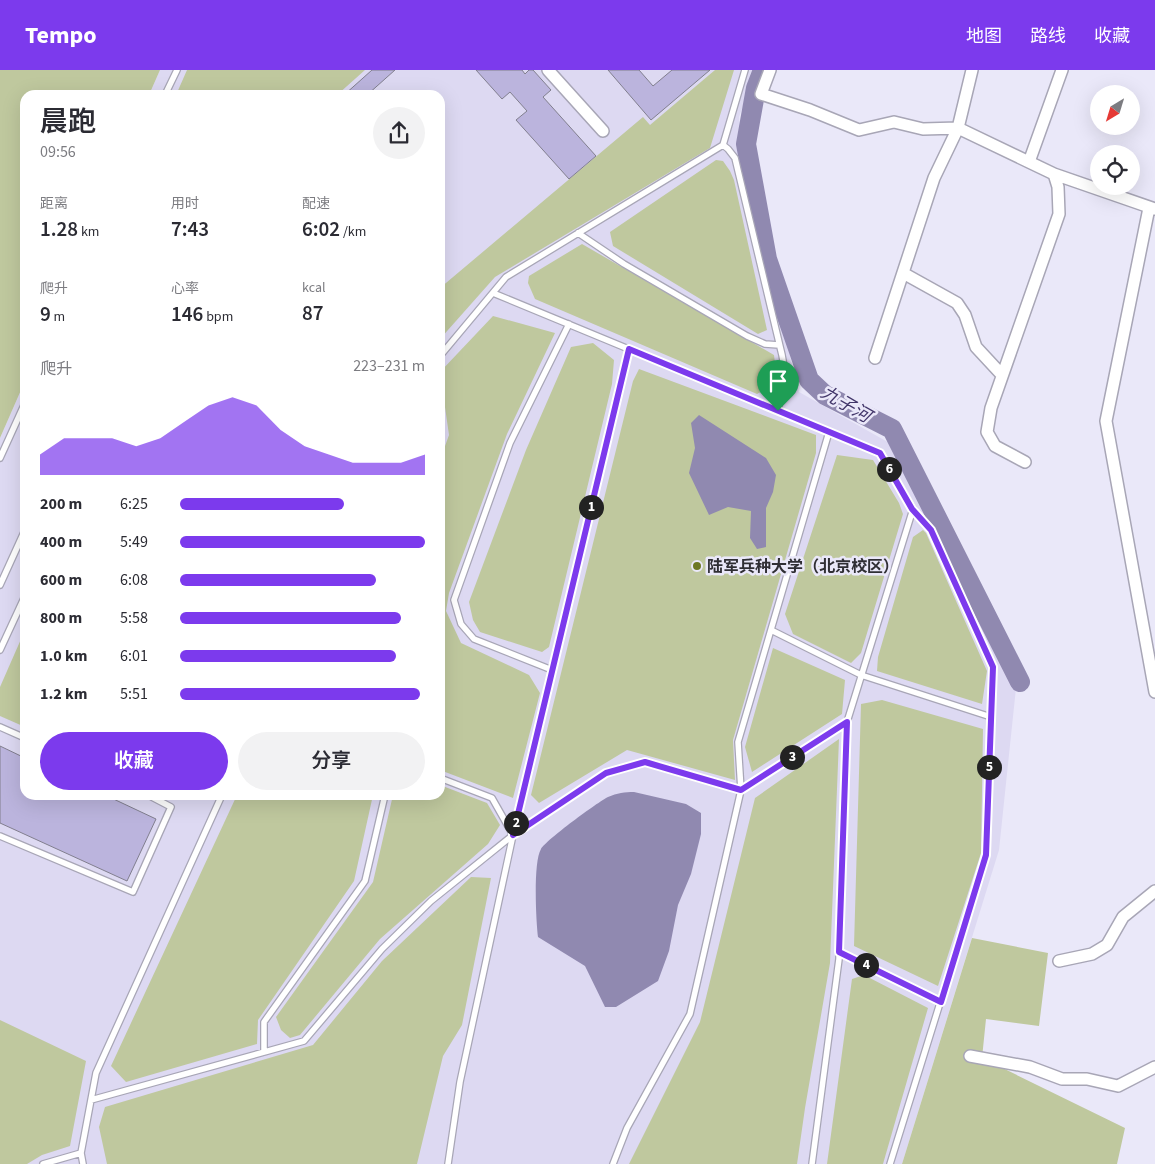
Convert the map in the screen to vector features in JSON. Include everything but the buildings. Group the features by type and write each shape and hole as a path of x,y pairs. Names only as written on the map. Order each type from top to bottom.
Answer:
{"street":[{"path":"770,70 761,94 810,110 860,130 894,122 923,130 958,128 1054,174 1152,208 1106,421 1155,692"},
{"path":"875,358 934,178 958,128 972,70"},
{"path":"1029,162 1062,70"},
{"path":"551,71 604,131"},
{"path":"1025,462 995,446 987,432 991,408 1059,214 1058,187 1054,174"},
{"path":"903,273 957,303 965,315 976,347 1002,375"},
{"path":"1059,961 1092,954 1106,945 1123,917 1155,891"},
{"path":"970,1056 1030,1067 1062,1079 1086,1079 1118,1086 1155,1067"}],"lane":[{"path":"167,90 177,70"},
{"path":"445,350 506,277 723,145 745,70"},
{"path":"723,145 735,158 780,345 785,372 778,411"},
{"path":"578,233 624,264 747,336 765,344 780,345"},
{"path":"493,293 880,453 912,509 931,530 993,667 986,855 890,1164"},
{"path":"552,670 474,639 461,624 454,600 510,443 569,324"},
{"path":"448,1164 460,1082 513,835 629,349"},
{"path":"0,458 20,414"},
{"path":"613,1164 627,1128 690,1014 741,790 738,742 828,432"},
{"path":"812,1164 839,952 847,722 912,509"},
{"path":"0,585 20,541"},
{"path":"0,650 20,607"},
{"path":"771,630 861,675 991,717"},
{"path":"91,1100 304,1041 382,948 431,901 513,835 606,773 645,762 741,790 847,722"},
{"path":"0,727 20,736"},
{"path":"445,780 492,798 513,835"},
{"path":"0,836 133,892 171,807 158,800"},
{"path":"83,1164 81,1154 96,1073 220,800"},
{"path":"264,1052 264,1022 364,882 384,800"},
{"path":"839,952 941,1002"},
{"path":"43,1164 81,1154"}],"shaded area":[{"name":"陆军兵种大学（北京校区）","path":"160,70 756,70 739,117 743,168 799,392 893,445 1016,688 999,850 902,1164 0,1164 0,438 20,392 20,800 445,800 445,90 151,90"},
{"path":"699,415 766,458 776,475 773,492 766,508 766,547 757,549 750,538 751,511 728,507 709,515 689,473 695,448 691,423"},
{"path":"634,792 686,804 701,813 701,834 691,874 678,905 669,951 658,981 616,1007 605,1007 585,966 538,937 536,878 538,856 545,844 594,806 608,797"}],"green space":[{"path":"0,70 160,70 151,90 20,90 20,392 0,438"},
{"path":"187,70 365,70 343,90 178,90"},
{"path":"715,70 734,70 710,148 495,277 445,333 445,284 643,117 650,125"},
{"path":"716,160 723,161 734,180 767,330 758,334 613,246 610,232"},
{"path":"582,244 774,355 776,372 770,387 757,394 535,299 528,283 529,276"},
{"path":"493,316 555,333 507,434 449,593 446,611 461,643 529,675 540,693 513,798 445,772 445,446 449,435 445,407 445,367"},
{"path":"593,343 614,360 612,384 549,647 542,652 480,632 473,620 469,602 526,450 571,347"},
{"path":"639,369 816,435 816,453 733,740 735,780 627,750 539,803 531,795 633,381"},
{"path":"837,455 873,460 899,503 903,514 861,653 851,663 793,634 785,614"},
{"path":"923,530 987,671 982,704 877,671 878,657 913,537"},
{"path":"20,641 20,725 0,716 0,687"},
{"path":"773,648 845,680 842,714 752,772 745,747"},
{"path":"882,700 983,729 981,853 938,986 854,946 861,704"},
{"path":"839,739 830,963 797,1164 629,1164 700,1022 755,798"},
{"path":"445,787 487,803 500,825 488,844 380,939 300,1035 290,1038 281,1030 276,1017 373,882 392,800 445,800"},
{"path":"235,800 372,800 354,881 258,1020 257,1044 126,1082 111,1066"},
{"path":"471,877 491,878 462,1025 443,1056 417,1164 107,1164 99,1127 105,1107 313,1045 382,961"},
{"path":"972,938 1048,953 1039,1026 986,1019 982,1058 1125,1128 1117,1164 902,1164"},
{"path":"864,975 928,1008 883,1164 827,1164 852,979"},
{"path":"0,1020 86,1061 70,1146 42,1155 27,1164 0,1164"}],"waterway":[{"name":"九子河","path":"763,70 756,88 746,144 767,259 809,380 825,395 892,429 1020,682"}],"place":[{"name":"陆军兵种大学（北京校区）","path":"697,566"}],"route":[{"path":"629,349 778,411 880,453 912,509 931,530 993,667 986,855 941,1002 839,952 847,722 741,790 645,762 606,773 513,835 629,349"}]}
